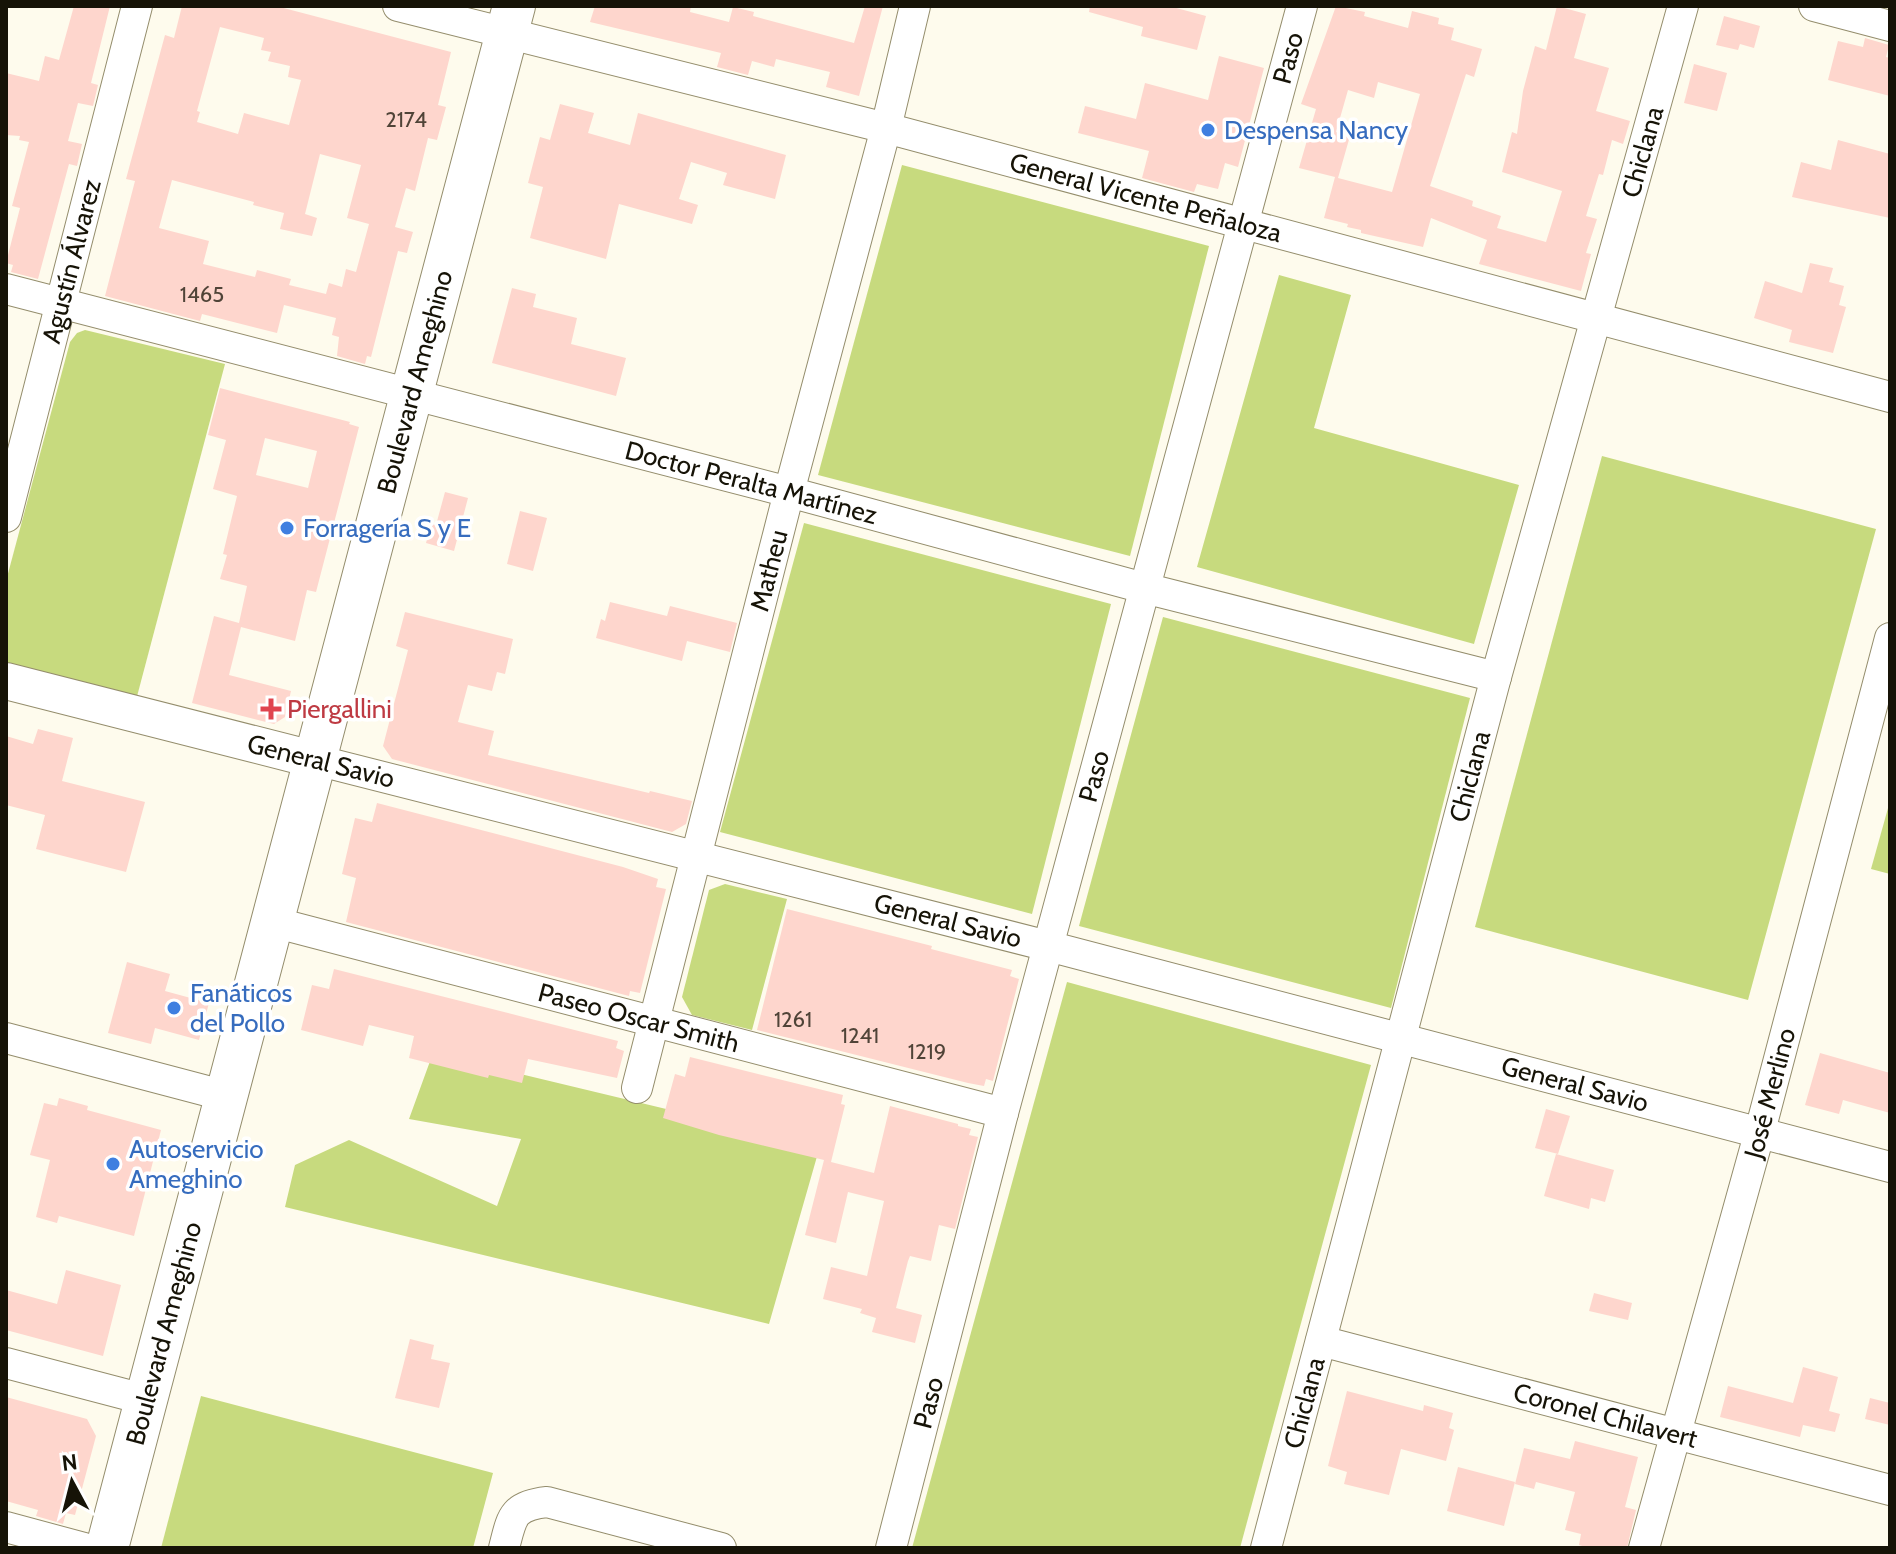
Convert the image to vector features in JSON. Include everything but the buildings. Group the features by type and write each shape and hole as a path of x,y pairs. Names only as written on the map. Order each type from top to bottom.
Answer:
{"main road":[{"name":"Boulevard Ameghino","path":"107,1548 510,20"}],"street":[{"name":"Agustín Álvarez","path":"6,517 137,6"},
{"name":"General Vicente Peñaloza","path":"398,6 510,20 886,128 1890,397"},
{"name":"Matheu","path":"637,1088 915,6"},
{"name":"Paso","path":"891,1548 1003,1113 1302,6"},
{"name":"Chiclana","path":"1266,1548 1496,677 1683,6"},
{"path":"1814,6 1890,26"},
{"name":"Doctor Peralta Martínez","path":"6,289 789,492 1144,588 1496,677"},
{"name":"José Merlino","path":"1644,1548 1760,1131 1890,638"},
{"name":"General Savio","path":"6,681 696,855 1890,1167"},
{"name":"Paseo Oscar Smith","path":"273,922 1003,1113"},
{"path":"6,1038 226,1096"},
{"name":"Coronel Chilavert","path":"1321,1341 1890,1490"},
{"path":"6,1363 147,1400"},
{"path":"504,1548 512,1519 526,1504 547,1502 721,1548"},
{"path":"6,1527 84,1548"}],"green space":[{"path":"902,165 1209,246 1130,556 818,475"},
{"path":"1279,275 1351,295 1314,428 1519,485 1474,644 1197,567"},
{"path":"85,330 225,364 135,704 6,671 6,581 70,342 77,333"},
{"path":"1602,456 1876,529 1748,1000 1475,927"},
{"path":"804,523 1111,604 1032,914 720,832"},
{"path":"1163,617 1470,698 1391,1008 1079,926"},
{"path":"1890,801 1890,874 1871,869"},
{"path":"725,884 787,899 752,1030 692,1015 682,997 709,890"},
{"path":"1067,982 1371,1065 1240,1548 912,1548"},
{"path":"433,1053 820,1146 769,1324 285,1207 295,1165 349,1140 497,1206 521,1139 409,1119"},
{"path":"201,1396 493,1473 473,1548 161,1548"}],"place":[{"name":"Despensa Nancy","path":"1208,130"},
{"name":"Forragería S y E","path":"287,528"},
{"name":"Piergallini","path":"271,709"},
{"name":"Fanáticos del Pollo","path":"174,1008"},
{"name":"Autoservicio Ameghino","path":"113,1164"}]}
